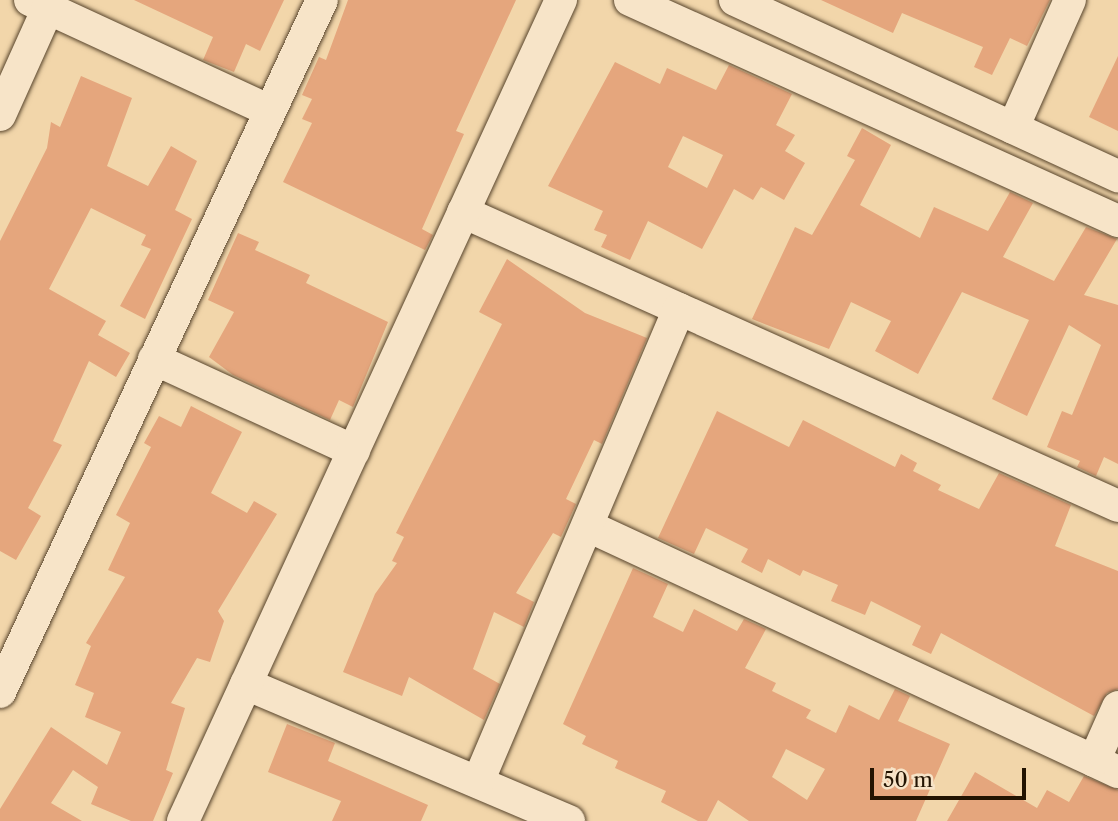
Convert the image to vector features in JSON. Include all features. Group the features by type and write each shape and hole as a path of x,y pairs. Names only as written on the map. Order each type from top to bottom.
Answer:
{"street":[{"path":"0,692 321,0"},
{"path":"183,821 562,0"},
{"path":"630,0 1118,221"},
{"path":"735,0 1118,176"},
{"path":"1013,128 1070,0"},
{"path":"0,115 39,4 270,111"},
{"path":"463,212 1118,506"},
{"path":"478,782 679,309"},
{"path":"154,359 354,451"},
{"path":"589,526 1106,766 1118,707"},
{"path":"246,684 569,821"}],"building":[{"path":"134,0 284,0 260,51 246,44 234,72 203,60 213,37"},
{"path":"348,0 516,0 456,131 464,134 422,229 433,235 425,250 283,182 312,123 302,119 312,99 302,95 319,57 326,60"},
{"path":"821,0 1050,0 1027,46 1010,38 992,75 974,67 983,47 902,13 893,33"},
{"path":"1118,56 1118,131 1089,117"},
{"path":"615,62 660,84 667,68 716,90 729,65 792,94 776,125 795,135 785,151 805,163 784,200 761,187 753,200 734,189 702,249 648,221 630,260 601,247 607,235 594,230 603,211 548,186","holes":["683,136 723,155 707,188 668,167"]},
{"path":"81,76 132,98 107,166 148,186 171,146 197,161 175,210 192,219 145,319 120,306 151,249 141,245 146,235 91,208 49,289 106,321 98,335 130,353 116,377 89,361 53,441 62,445 28,508 41,516 16,560 0,551 0,241 47,148 51,122 60,127"},
{"path":"862,128 891,145 860,205 920,238 934,207 988,231 1010,192 1033,203 1003,257 1054,281 1086,227 1117,239 1084,295 1118,305 1118,464 1104,457 1096,476 1077,467 1080,461 1047,447 1062,411 1072,415 1101,345 1069,325 1027,416 992,399 1029,320 962,292 918,374 875,351 891,321 851,302 829,349 752,319 795,227 812,235 855,160 847,156"},
{"path":"238,233 259,242 255,250 310,275 306,283 388,322 353,407 339,400 330,420 233,375 209,357 234,312 208,300"},
{"path":"507,259 585,313 647,338 602,444 594,440 566,499 576,504 561,537 553,533 516,593 534,602 524,627 494,612 473,669 500,684 484,720 409,677 402,696 343,672 375,594 397,563 392,561 404,537 396,533 502,324 479,312"},
{"path":"191,406 242,432 211,493 247,513 254,501 277,514 218,611 224,621 210,662 197,658 171,703 185,708 166,770 173,773 153,821 131,821 91,804 98,787 73,770 51,803 82,821 0,821 0,809 51,727 107,765 121,732 85,717 94,693 75,685 91,646 86,643 125,577 108,570 130,523 116,515 151,447 144,443 159,416 181,427"},
{"path":"717,411 789,447 803,420 895,467 901,454 917,463 913,471 941,485 938,490 979,509 999,473 1071,505 1055,546 1118,571 1118,689 1107,693 1094,716 941,633 931,654 912,645 921,626 871,601 865,615 831,601 838,585 803,570 800,576 768,559 762,573 741,562 748,549 706,528 694,554 658,538"},
{"path":"633,568 668,584 653,617 683,632 694,609 737,631 744,619 766,629 745,668 776,683 772,691 811,710 806,718 836,733 849,705 879,720 895,689 910,696 898,721 950,744 916,821 749,821 718,800 707,821 698,821 661,802 666,791 615,768 618,761 582,744 586,736 563,724","holes":["786,749 825,769 807,800 772,777"]},
{"path":"287,724 335,743 328,761 428,805 421,821 332,821 341,801 268,772"},
{"path":"975,772 1037,808 1047,790 1069,802 1084,776 1118,790 1118,821 947,821"}]}
